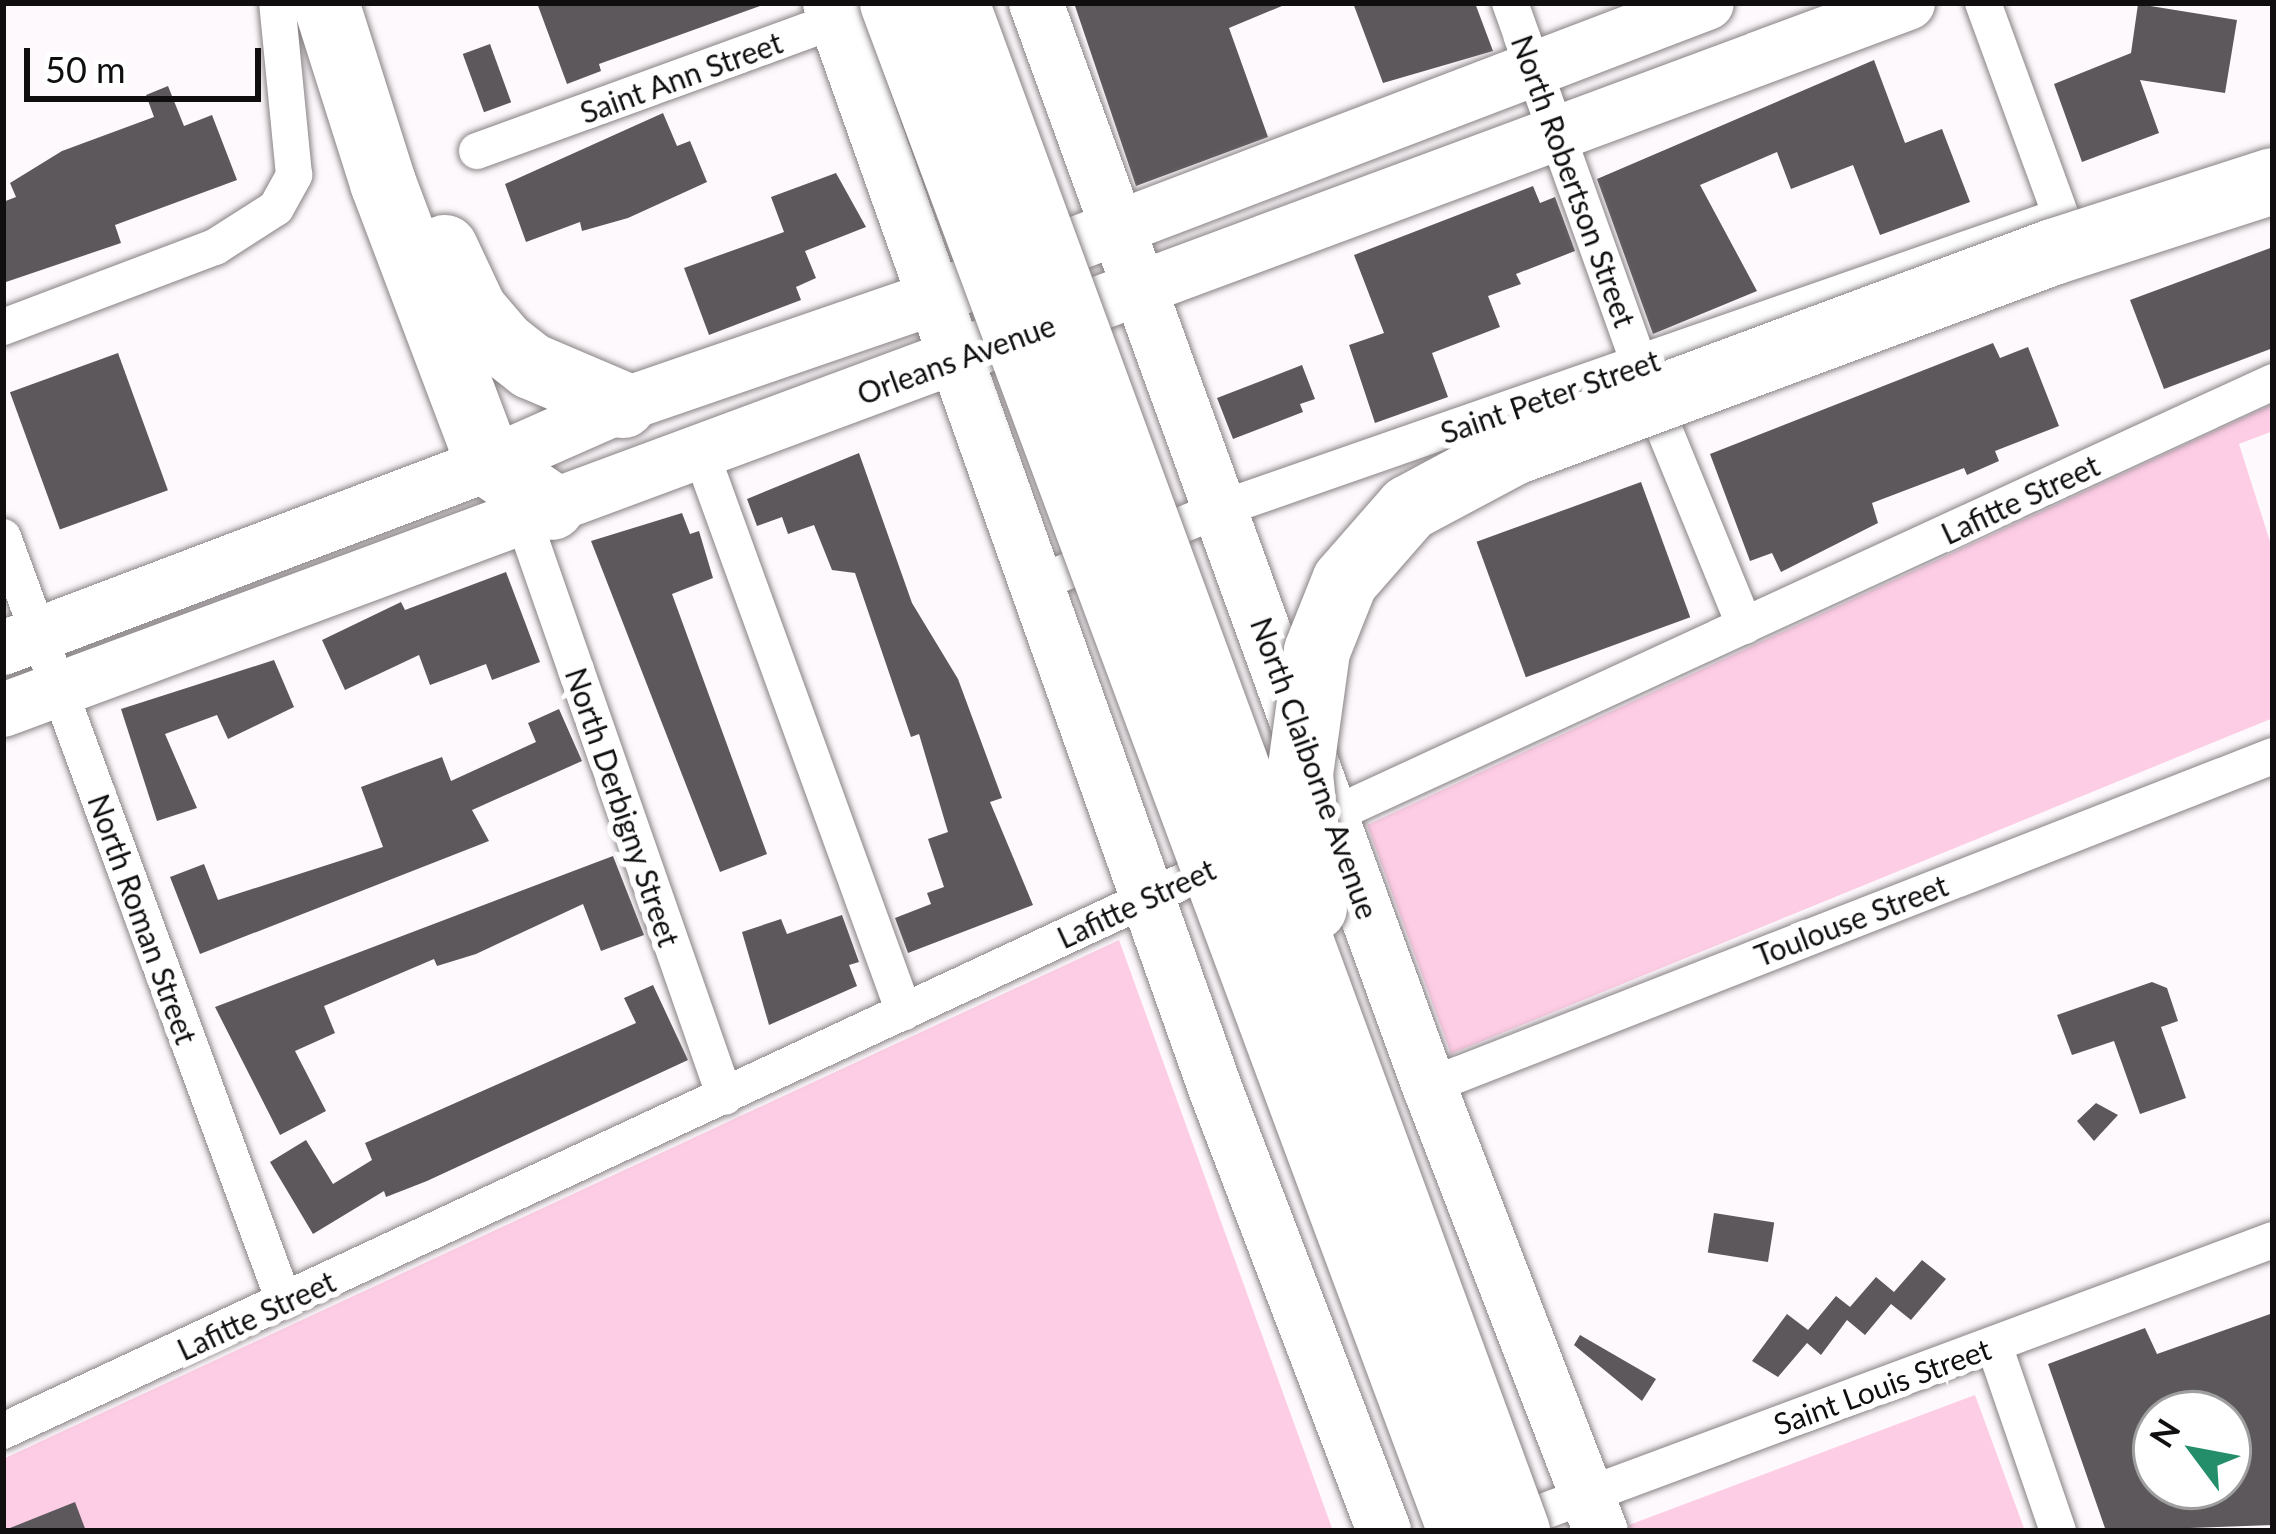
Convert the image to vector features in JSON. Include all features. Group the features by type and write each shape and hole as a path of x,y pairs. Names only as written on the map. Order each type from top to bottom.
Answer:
{"highway":[{"path":"326,3 400,179 521,496"},
{"path":"356,3 400,179 485,326 531,365 623,405"},
{"path":"956,3 1517,1531"},
{"path":"861,7 1461,1531"},
{"path":"1325,1007 1300,744 1328,616 1376,539 1409,508 1514,452 2053,252 2273,182"}],"street":[{"path":"3,327 252,229 290,191 294,175 277,3"},
{"name":"North Claiborne Avenue","path":"1036,3 1429,1086 1595,1513"},
{"name":"North Robertson Street","path":"1510,3 1640,366 1744,626"},
{"name":"Orleans Avenue","path":"3,710 521,496 623,405 936,297 1706,3"},
{"name":"Orleans Avenue","path":"20,642 521,496 701,453 1908,3"},
{"name":"Saint Peter Street","path":"1041,582 1223,508 2061,216 1983,3"},
{"path":"861,7 936,297 1152,894 1215,1088 1384,1531"},
{"name":"Saint Ann Street","path":"477,151 861,7"},
{"name":"Lafitte Street","path":"3,1431 1152,894 2273,382"},
{"path":"701,453 904,1012"},
{"name":"North Derbigny Street","path":"521,496 725,1097"},
{"name":"North Roman Street","path":"3,537 20,642 58,688 284,1301"},
{"name":"Toulouse Street","path":"1429,1086 2273,756"},
{"name":"Saint Louis Street","path":"1490,1531 1595,1513 1994,1345 2273,1240"},
{"path":"1994,1345 2058,1531"}],"shaded area":[{"path":"2273,404 2273,431 2239,444 2273,551 2273,718 1451,1054 1367,825"},
{"path":"1119,940 1333,1531 3,1531 3,1459"},
{"path":"1975,1395 2025,1531 1631,1531 1629,1525"}],"building":[{"path":"537,3 760,6 599,64 601,71 567,84"},
{"path":"1074,3 1289,3 1229,28 1268,137 1136,186"},
{"path":"1353,3 1475,3 1493,51 1383,83"},
{"path":"2138,4 2237,20 2225,93 2140,80 2159,133 2082,162 2054,84 2131,53"},
{"path":"490,44 511,102 484,112 463,54"},
{"path":"1874,60 1905,143 1942,129 1970,202 1880,235 1853,165 1791,189 1777,152 1700,185 1757,291 1653,334 1597,179"},
{"path":"168,86 184,126 212,115 237,180 115,225 121,243 3,283 3,202 16,197 10,183 62,151 154,117 146,95"},
{"path":"663,113 677,146 690,141 707,182 628,218 582,231 580,222 526,242 505,184"},
{"path":"836,173 866,227 805,251 816,278 796,287 801,300 709,335 684,268 784,232 771,197"},
{"path":"1533,186 1540,203 1555,197 1575,251 1516,274 1521,284 1488,296 1500,327 1432,353 1448,397 1375,423 1349,345 1384,333 1354,255"},
{"path":"2273,247 2273,348 2164,389 2130,300"},
{"path":"1993,343 2000,358 2028,347 2059,426 1995,451 1999,461 1967,475 1964,468 1872,503 1878,523 1781,572 1772,553 1750,561 1710,454"},
{"path":"118,353 168,490 60,530 10,392"},
{"path":"1302,365 1315,399 1300,404 1303,412 1233,439 1217,398"},
{"path":"859,453 912,603 958,679 1002,798 990,802 1033,905 908,953 895,918 931,904 927,893 944,887 928,839 948,832 919,734 911,737 855,573 832,570 814,525 788,534 782,517 757,526 747,499"},
{"path":"1641,482 1690,617 1526,677 1477,542"},
{"path":"682,513 690,534 699,531 713,578 672,594 767,854 720,872 591,541"},
{"path":"506,572 540,662 492,680 486,664 430,685 419,655 345,690 322,640 401,602 405,610"},
{"path":"274,660 294,707 228,739 217,715 165,734 197,808 157,821 121,709"},
{"path":"559,709 582,761 472,810 489,841 200,954 170,877 204,864 218,900 383,847 361,787 442,757 451,781 536,742 528,723"},
{"path":"613,856 644,935 601,951 583,904 476,954 437,966 434,959 324,1006 335,1033 295,1051 326,1111 280,1135 215,1007"},
{"path":"842,915 859,962 849,965 857,986 769,1025 742,932 781,919 787,934"},
{"path":"2152,982 2167,988 2178,1021 2161,1027 2186,1098 2140,1114 2114,1041 2072,1055 2057,1015"},
{"path":"653,985 688,1060 427,1181 386,1197 384,1191 313,1234 270,1162 306,1140 333,1184 372,1160 365,1143 636,1023 624,998"},
{"path":"2096,1103 2118,1115 2094,1141 2077,1121"},
{"path":"1714,1213 1774,1223 1768,1262 1708,1253"},
{"path":"1922,1260 1946,1279 1911,1320 1891,1304 1865,1335 1847,1320 1821,1355 1807,1343 1778,1377 1752,1361 1787,1314 1808,1330 1836,1296 1850,1307 1876,1277 1894,1292"},
{"path":"2273,1313 2273,1525 2106,1531 2048,1364 2145,1328 2157,1354"},
{"path":"1580,1335 1656,1379 1642,1401 1574,1345"},
{"path":"75,1502 86,1531 5,1531 5,1530"}]}
